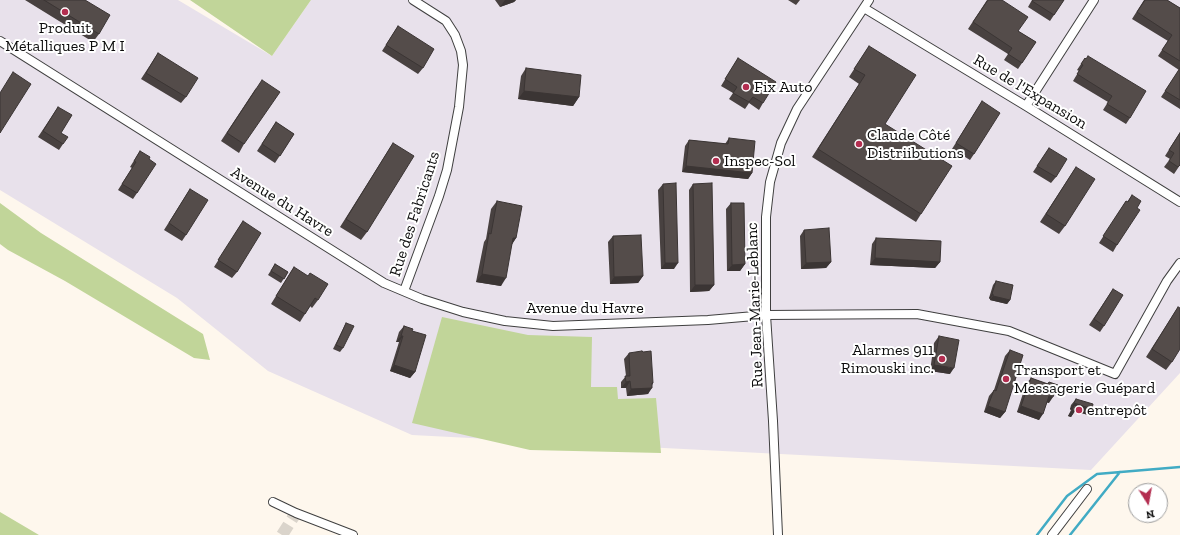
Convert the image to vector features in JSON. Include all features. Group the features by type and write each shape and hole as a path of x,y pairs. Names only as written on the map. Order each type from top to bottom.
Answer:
{"street":[{"name":"Rue des Fabricants","path":"404,291 447,170 459,107 463,65 461,51 455,35 446,21 413,0"},
{"name":"Rue Jean-Marie-Leblanc","path":"778,535 773,421 766,315 766,217 770,182 781,143 796,109 869,0"},
{"path":"1026,106 1094,0"},
{"name":"Rue de l'Expansion","path":"864,8 1026,106 1180,202"},
{"name":"Avenue du Havre","path":"0,41 384,283 463,312 506,321 553,326 708,320 766,315 917,314 1009,332 1115,374 1167,281 1180,263"},
{"path":"1052,535 1087,489"},
{"path":"273,502 296,513 353,535"}],"shaded area":[{"path":"0,0 178,0 272,56 311,0 1180,0 1180,373 1091,470 412,435 268,371 177,298 0,190"}],"green space":[{"path":"190,0 311,0 272,56"},
{"path":"0,203 41,233 203,334 210,360 194,358 65,281 8,250 0,244"},
{"path":"442,317 528,335 592,337 591,387 617,387 618,399 656,398 661,453 530,450 412,423"},
{"path":"0,512 39,535 0,535"}],"building":[{"path":"44,0 85,0 110,15 99,34"},
{"path":"988,0 1002,0 1028,17 1018,31 1036,42 1022,63 1008,54 1012,48 973,22"},
{"path":"1064,0 1054,15 1032,1"},
{"path":"1145,0 1167,0 1180,8 1180,61 1162,50 1172,35 1137,12"},
{"path":"398,26 434,49 423,68 386,45"},
{"name":"Claude Côté Distriibutions","path":"869,46 916,75 885,124 952,166 921,214 818,149 865,75 854,69"},
{"path":"158,53 198,78 186,97 146,73"},
{"path":"1088,56 1146,91 1130,118 1107,104 1112,96 1077,74 1083,65 1081,64"},
{"name":"Fix Auto","path":"738,58 776,82 763,103 753,97 749,102 733,93 737,87 725,79"},
{"path":"526,68 581,75 579,97 524,91"},
{"path":"1180,68 1180,100 1165,91"},
{"path":"13,72 31,84 0,133 0,93"},
{"path":"262,80 280,92 244,144 227,133"},
{"path":"982,101 1000,113 974,154 956,143"},
{"path":"58,107 72,115 61,133 68,137 63,144 43,131"},
{"path":"276,122 294,134 280,156 262,144"},
{"path":"1180,133 1180,165 1178,167 1169,161 1174,153 1169,150"},
{"name":"Inspec-Sol","path":"729,138 755,141 752,173 686,166 689,140 728,144"},
{"path":"393,143 414,156 367,232 346,219"},
{"path":"1049,148 1067,159 1056,177 1037,166"},
{"path":"140,151 150,157 149,159 156,164 137,193 122,184 136,162 134,161"},
{"path":"1076,167 1095,179 1065,226 1046,214"},
{"path":"676,183 678,263 665,263 663,184"},
{"path":"712,183 714,285 695,285 693,184"},
{"path":"190,189 208,200 186,235 169,223"},
{"path":"1132,195 1141,201 1137,208 1140,210 1117,245 1103,236 1126,201 1128,202"},
{"path":"497,201 522,206 516,238 513,238 506,278 482,274 489,233 491,234"},
{"path":"731,203 744,203 745,264 732,265"},
{"path":"243,221 261,233 237,272 218,260"},
{"path":"829,228 831,262 806,263 804,230"},
{"path":"641,235 643,276 614,277 613,236"},
{"path":"876,238 941,241 940,262 875,258"},
{"path":"275,264 288,272 284,279 271,271"},
{"path":"294,267 308,276 310,273 328,284 318,300 315,298 305,314 276,296"},
{"path":"996,281 1013,285 1010,300 993,296 992,294"},
{"path":"1113,289 1123,295 1104,326 1094,319"},
{"path":"1178,307 1180,308 1180,349 1172,362 1152,349"},
{"path":"346,323 354,326 343,348 336,345"},
{"path":"404,326 413,329 412,331 426,335 415,372 394,365 403,336 401,336"},
{"name":"Alarmes 911 Rimouski inc.","path":"939,336 959,340 954,368 934,365"},
{"name":"Transport et Messagerie Guépard","path":"1010,350 1023,355 1005,412 988,406 994,390 996,391"},
{"path":"651,351 652,388 631,389 630,381 626,382 625,376 630,376 629,353"},
{"path":"1031,378 1048,384 1049,382 1058,385 1053,397 1049,396 1043,414 1021,406"},
{"path":"1076,399 1093,404 1092,409 1074,403"},
{"path":"1074,405 1077,406 1075,411 1072,410"}],"waterway":[{"path":"1037,535 1067,496 1097,474 1180,467"},
{"path":"1070,535 1120,472"}],"tunnel":[{"path":"282,535 296,513"}],"place":[{"name":"Produit Métalliques P M I","path":"65,12"},
{"name":"Fix Auto","path":"746,87"},
{"name":"Claude Côté Distriibutions","path":"859,144"},
{"name":"Inspec-Sol","path":"716,161"},
{"name":"Alarmes 911 Rimouski inc.","path":"942,359"},
{"name":"Transport et Messagerie Guépard","path":"1006,379"},
{"name":"entrepôt","path":"1079,410"}]}
